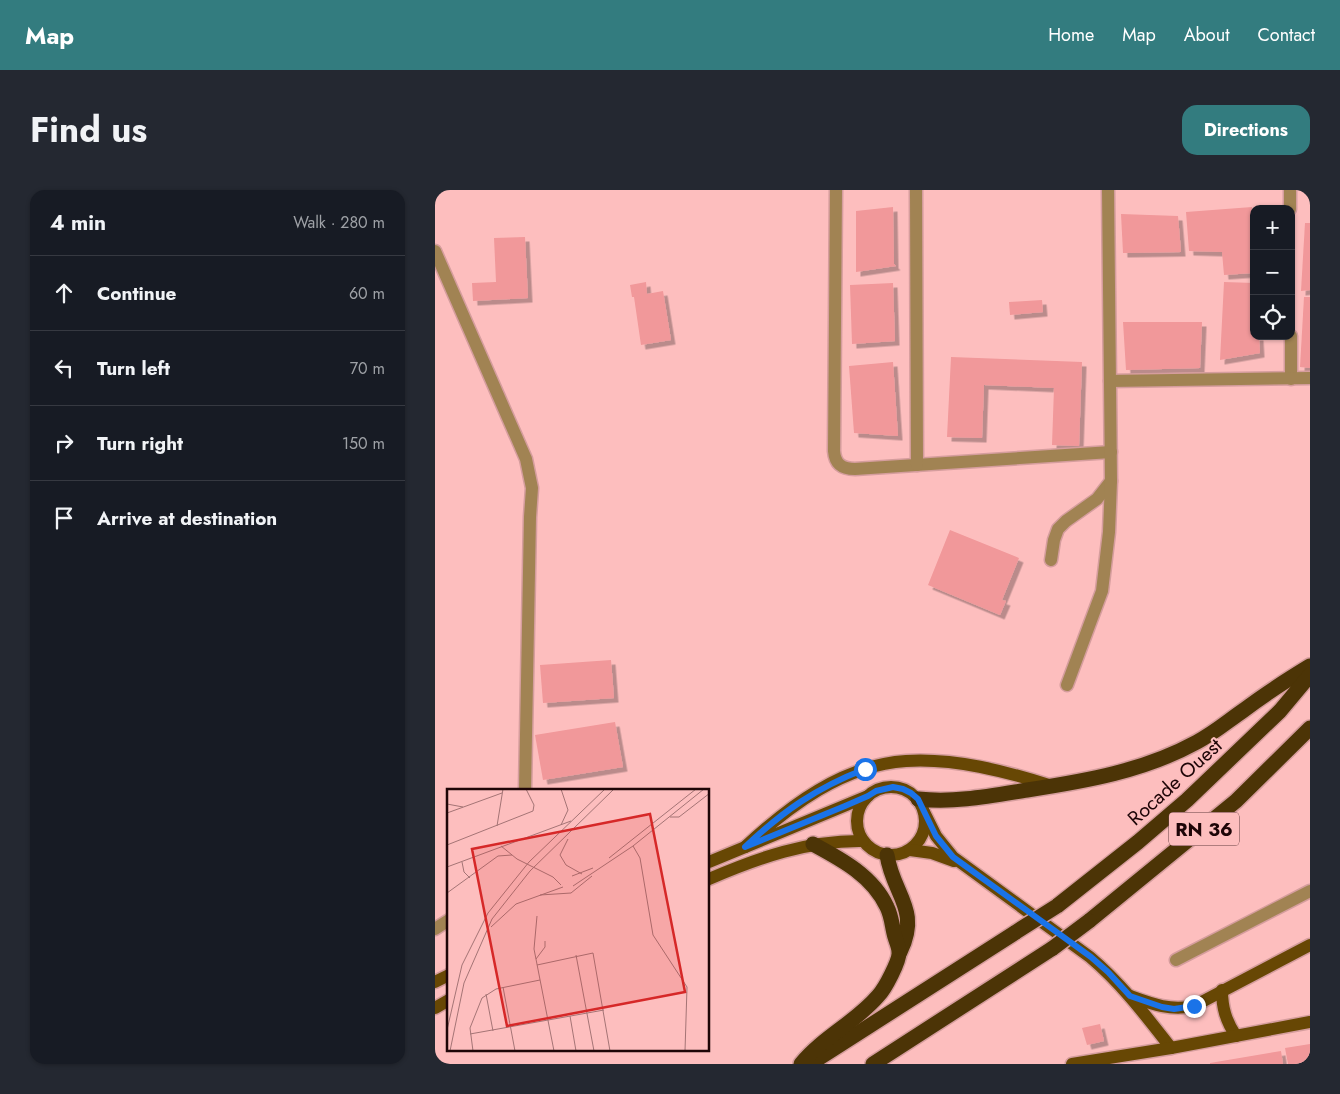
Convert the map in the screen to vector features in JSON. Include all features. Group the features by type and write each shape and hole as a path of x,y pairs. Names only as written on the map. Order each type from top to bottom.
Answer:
{"highway":[{"path":"921,806 942,801 976,799 1054,786 1125,771 1155,762 1178,752 1217,730 1285,681 1310,666"},
{"name":"Rocade Ouest","path":"809,1064 1057,906 1138,842 1187,800 1279,711 1310,675"},
{"name":"RN 36","path":"873,1064 1053,948 1089,921 1236,801 1310,728"},
{"path":"813,844 841,859 859,872 883,899 891,917 900,952"},
{"path":"801,1064 813,1051 864,1011 879,995 889,979 907,933 907,912 900,890 890,871 887,855"}],"main road":[{"path":"745,847 772,822 819,790 837,780 884,764 905,761 944,762 1014,774 1054,786"},
{"path":"710,862 876,791 893,787 903,789 911,793 921,806 940,842 953,857 1091,957 1130,996 1171,1048"},
{"path":"868,796 862,803 857,822 858,832 869,848 887,855 897,855 910,850 920,840 924,831 921,806"},
{"path":"710,879 764,857 813,844 838,840 863,841"},
{"path":"910,850 942,856 963,865"},
{"path":"1130,996 1162,1007 1183,1008 1203,1002 1222,990 1310,946"},
{"path":"435,982 447,976"},
{"path":"1222,990 1223,1009 1226,1019 1236,1036"},
{"path":"435,1008 447,1001"},
{"path":"1072,1064 1310,1022"}],"street":[{"path":"836,190 835,459 839,466 847,469 1111,452"},
{"path":"916,190 917,465"},
{"path":"1067,685 1102,591 1109,532 1111,452 1108,190"},
{"path":"1290,190 1290,205"},
{"path":"435,251 526,459 532,488 525,789"},
{"path":"1291,340 1291,379"},
{"path":"1110,381 1310,378"},
{"path":"1051,560 1058,529 1066,521 1090,505 1103,493 1111,482"},
{"path":"1176,960 1310,891"},
{"path":"435,929 447,921"}],"building":[{"path":"893,207 894,264 896,266 856,272 856,211"},
{"path":"1250,207 1250,273 1224,275 1222,252 1189,251 1186,212"},
{"path":"1121,214 1178,216 1181,252 1123,253"},
{"path":"1305,223 1310,223 1310,290 1301,291"},
{"path":"525,237 528,298 473,301 472,283 496,282 494,238"},
{"path":"646,282 647,294 663,291 671,340 641,345 634,297 632,297 630,285"},
{"path":"1224,282 1250,283 1250,340 1259,340 1260,353 1220,360"},
{"path":"893,283 895,341 852,344 850,285"},
{"path":"1304,297 1310,297 1310,368 1300,367"},
{"path":"1042,300 1043,312 1010,315 1009,302"},
{"path":"1123,322 1202,322 1200,368 1126,370"},
{"path":"951,357 1082,362 1079,446 1052,445 1054,388 984,385 982,438 947,437"},
{"path":"893,362 898,436 854,433 849,366"},
{"path":"950,530 1019,558 1002,600 1006,601 1000,615 928,585"},
{"path":"611,660 614,698 543,703 540,665"},
{"path":"615,722 623,767 543,780 535,735"},
{"path":"1100,1024 1104,1041 1087,1045 1082,1028"},
{"path":"1310,1044 1310,1064 1288,1064 1285,1048"},
{"path":"1281,1051 1283,1064 1210,1064 1210,1063"}],"route":[{"path":"865,769 837,780 802,800 772,822 745,847 884,788 903,789 918,799 936,836 953,857 1091,957 1130,996 1174,1009 1194,1006"}]}
